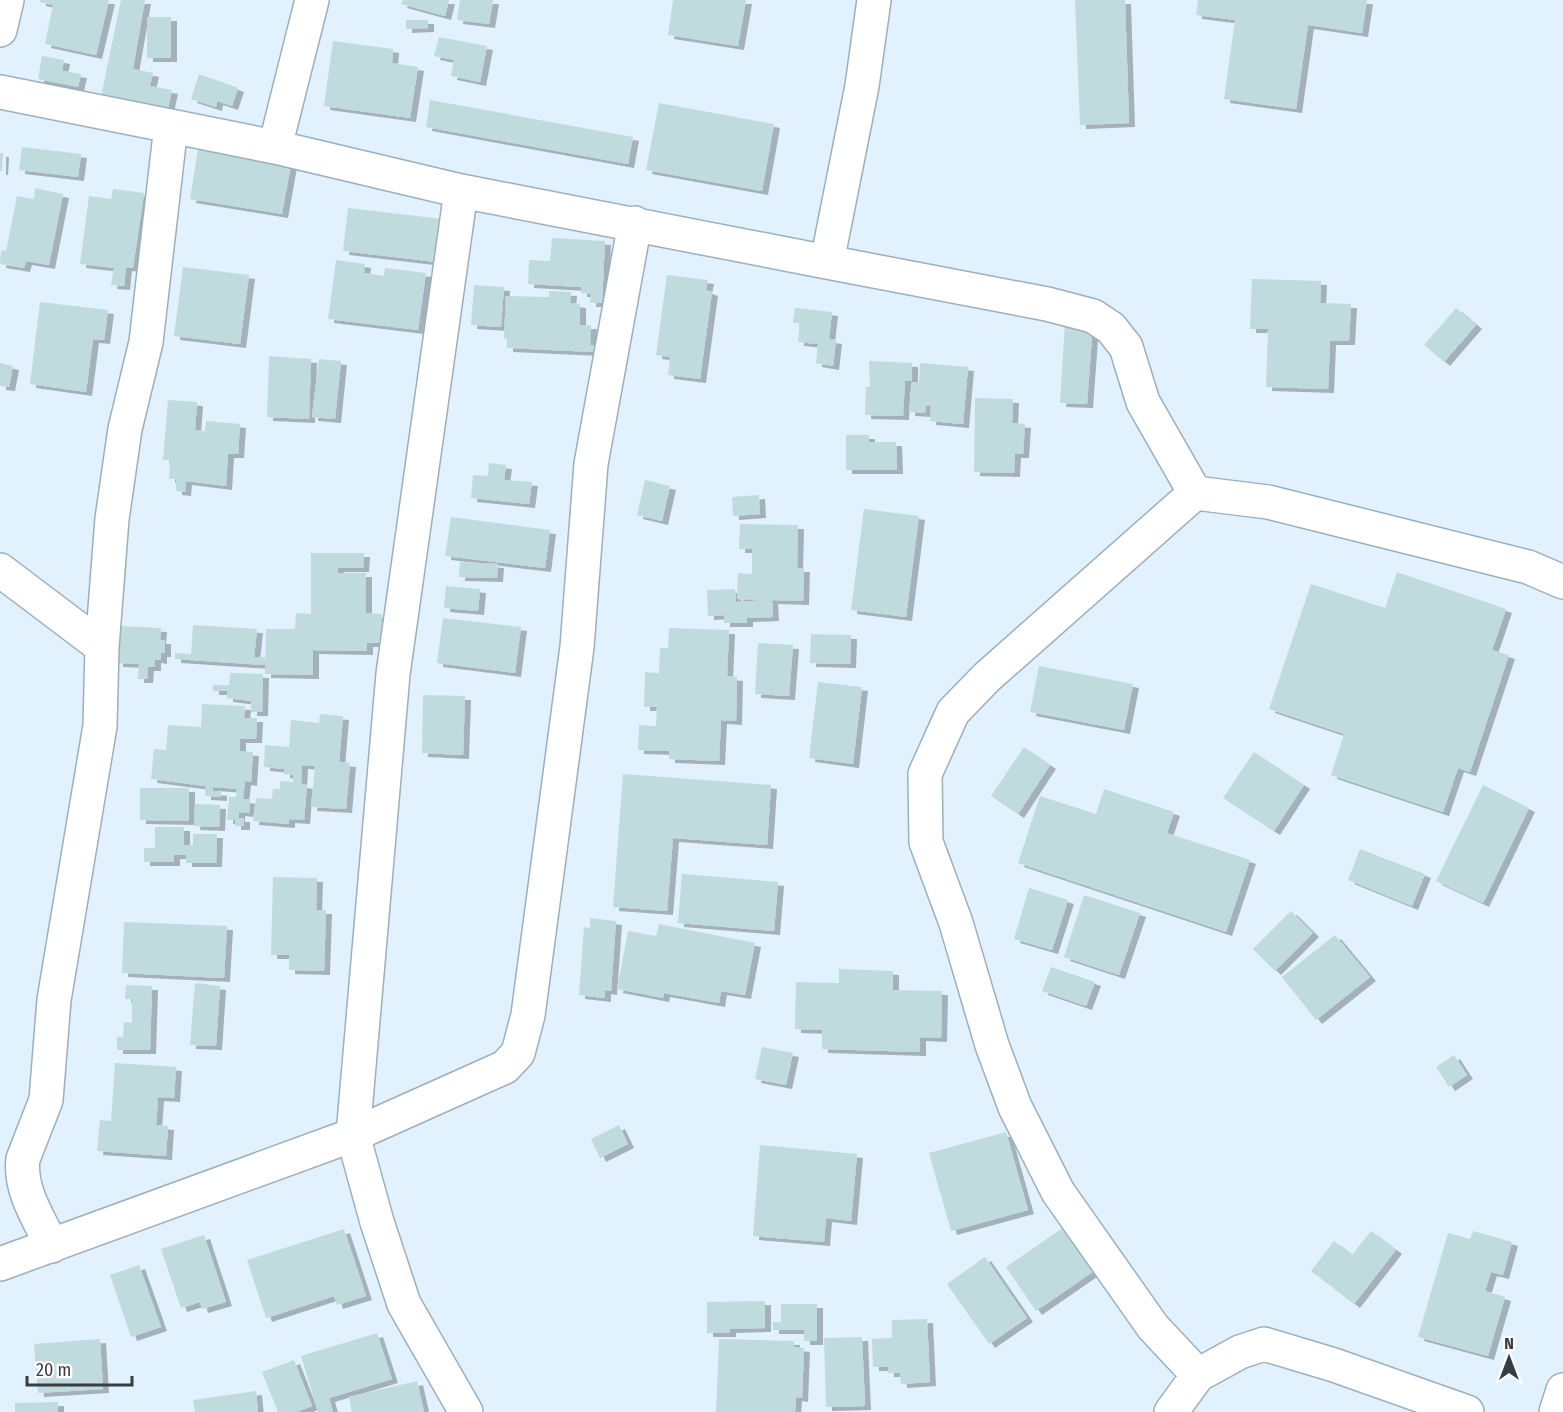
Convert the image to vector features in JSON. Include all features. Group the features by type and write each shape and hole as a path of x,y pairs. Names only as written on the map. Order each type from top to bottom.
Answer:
{"street":[{"path":"0,30 7,0"},
{"path":"275,147 312,0"},
{"path":"827,262 860,98 874,0"},
{"path":"0,92 275,147 461,191 1047,304 1093,316 1111,328 1126,347 1143,402 1195,493"},
{"path":"52,1246 25,1189 23,1159 46,1100 54,1000 100,726 102,647 112,519 125,429 146,342 171,126"},
{"path":"461,191 393,674 353,1135 376,1222 404,1304 466,1412"},
{"path":"0,1264 353,1135 505,1067 518,1053 528,1015 577,647 591,464 635,223"},
{"path":"1198,1376 1153,1327 1058,1192 1015,1107 992,1045 956,923 926,842 926,774 953,712 987,677 1195,493 1268,502 1528,567 1563,582"},
{"path":"0,570 102,647"},
{"path":"1171,1412 1198,1376 1240,1352 1264,1344 1305,1355 1467,1412"},
{"path":"1556,1412 1563,1390"}],"building":[{"path":"40,0 109,0 96,55 45,44 53,5 40,2"},
{"path":"121,0 145,0 133,69 153,73 150,86 172,90 166,117 100,102"},
{"path":"403,0 449,0 445,16 401,4"},
{"path":"460,0 493,0 489,24 457,20"},
{"path":"673,0 746,0 738,46 668,35"},
{"path":"1075,0 1125,0 1129,123 1080,125"},
{"path":"1198,0 1367,0 1362,33 1308,25 1296,109 1224,99 1235,20 1196,15"},
{"path":"147,17 171,17 171,58 147,58"},
{"path":"406,20 428,20 428,28 406,29"},
{"path":"439,37 487,46 480,82 451,76 454,60 434,56"},
{"path":"333,41 393,49 392,63 418,67 410,118 324,106"},
{"path":"42,56 64,60 62,71 81,74 78,87 38,79"},
{"path":"199,74 238,88 232,106 217,101 216,107 191,99"},
{"path":"430,100 633,137 628,164 426,127"},
{"path":"659,103 774,124 762,191 646,170"},
{"path":"22,147 81,154 78,177 19,170"},
{"path":"198,149 291,164 282,214 190,199"},
{"path":"0,153 3,153 2,171 0,171"},
{"path":"35,188 63,194 49,265 26,261 24,268 0,264 1,250 6,251 17,196 34,199"},
{"path":"113,189 144,193 133,268 126,267 124,286 111,285 114,268 80,264 89,196 111,199"},
{"path":"348,208 451,220 445,263 343,251"},
{"path":"552,238 605,241 602,303 590,303 591,294 581,293 581,287 528,284 529,260 550,261"},
{"path":"336,260 365,264 364,273 384,276 385,268 426,273 418,330 328,319"},
{"path":"183,267 249,275 240,344 174,336"},
{"path":"667,275 708,280 706,290 712,292 700,379 668,375 670,357 656,355"},
{"path":"1252,279 1321,281 1320,303 1351,304 1349,341 1330,341 1328,389 1266,387 1268,329 1250,329"},
{"path":"474,285 504,287 501,327 471,325"},
{"path":"549,291 571,292 570,303 580,304 580,325 591,325 590,345 594,345 594,352 507,348 507,339 504,339 506,296 549,297"},
{"path":"40,302 108,310 104,340 93,339 86,392 30,384"},
{"path":"795,308 832,312 829,339 836,340 833,366 816,363 818,344 798,342 800,323 793,323"},
{"path":"1456,308 1476,325 1444,362 1424,345"},
{"path":"1065,322 1093,323 1087,404 1060,403"},
{"path":"269,356 311,359 309,419 267,417"},
{"path":"319,359 341,361 335,419 312,417"},
{"path":"869,361 912,363 912,381 905,381 903,416 865,415 866,387 870,387"},
{"path":"0,363 13,366 9,387 0,386"},
{"path":"920,363 968,367 963,424 930,421 931,406 926,405 925,413 909,412 912,382 919,383"},
{"path":"975,398 1013,399 1012,423 1025,424 1023,454 1015,454 1014,473 974,472"},
{"path":"168,400 197,402 195,430 205,431 206,421 240,424 238,454 228,454 226,486 186,481 185,492 176,491 176,479 169,479 170,460 163,460"},
{"path":"846,435 869,435 869,442 896,442 897,470 846,470"},
{"path":"489,463 506,465 504,480 532,482 529,504 471,498 473,475 488,476"},
{"path":"645,480 670,486 662,521 637,515"},
{"path":"759,495 760,514 733,516 732,497"},
{"path":"864,509 919,516 906,617 851,610"},
{"path":"451,517 550,530 545,568 445,556"},
{"path":"740,524 798,525 797,568 804,568 803,601 772,600 773,617 747,618 747,623 724,623 724,615 708,616 707,590 735,589 736,602 770,600 737,599 738,573 752,574 752,549 739,549"},
{"path":"311,553 364,553 363,568 338,568 338,573 366,573 366,613 382,614 382,643 367,643 367,651 313,650 313,675 265,674 266,629 295,629 296,613 311,614"},
{"path":"460,562 498,564 497,578 459,577"},
{"path":"1397,572 1506,609 1492,650 1509,655 1470,772 1458,768 1443,812 1331,775 1344,734 1269,709 1311,584 1385,608"},
{"path":"446,586 480,589 478,611 444,608"},
{"path":"443,618 521,627 515,673 437,663"},
{"path":"193,625 257,629 254,657 265,657 264,665 175,659 175,653 191,654"},
{"path":"118,626 161,628 160,640 165,640 165,653 161,653 161,660 155,659 155,667 148,667 147,679 138,679 139,664 117,663"},
{"path":"669,628 729,630 727,676 737,677 736,721 721,720 719,761 669,759 669,751 638,750 639,725 656,726 657,707 644,707 645,672 659,673 660,648 668,648"},
{"path":"811,634 851,635 850,664 810,663"},
{"path":"758,643 793,645 789,696 755,694"},
{"path":"1039,666 1133,684 1124,730 1030,712"},
{"path":"230,673 263,674 262,712 251,712 251,701 227,698 227,691 213,691 213,685 229,685"},
{"path":"818,682 862,687 853,764 809,758"},
{"path":"423,695 465,696 463,755 422,753"},
{"path":"202,704 245,706 244,718 257,718 256,739 240,739 240,751 253,752 251,782 245,781 243,799 250,800 249,813 239,812 239,818 244,818 244,826 235,826 235,820 227,820 229,797 236,797 237,789 213,787 213,791 221,792 221,797 205,796 205,786 151,779 154,749 166,750 168,725 201,727"},
{"path":"320,714 343,716 339,762 350,763 346,809 311,807 315,766 302,765 301,784 307,785 304,820 289,819 289,824 253,821 256,798 272,799 273,789 280,789 280,781 293,782 293,775 284,774 284,769 264,767 265,745 289,747 291,720 319,723"},
{"path":"1024,747 1050,765 1018,814 991,796"},
{"path":"1254,752 1304,785 1274,831 1223,798"},
{"path":"623,774 771,785 767,845 673,838 667,911 613,907"},
{"path":"1483,785 1529,808 1483,903 1436,881"},
{"path":"140,788 189,788 189,821 140,820"},
{"path":"1104,789 1174,812 1167,833 1250,860 1226,932 1018,863 1040,796 1096,814"},
{"path":"195,804 220,805 219,827 194,826"},
{"path":"155,827 184,827 184,845 193,845 193,834 217,834 216,863 186,863 186,855 174,855 174,862 144,862 144,848 155,848"},
{"path":"1360,849 1425,874 1412,906 1348,880"},
{"path":"682,874 778,882 774,931 678,923"},
{"path":"273,877 317,878 316,910 326,910 324,971 289,970 289,955 271,955"},
{"path":"1029,888 1068,900 1052,950 1014,939"},
{"path":"1084,895 1140,913 1119,975 1064,957"},
{"path":"1291,911 1313,933 1275,971 1253,949"},
{"path":"590,918 616,921 611,991 605,990 605,998 579,995 584,927 590,928"},
{"path":"124,922 227,926 224,978 122,973"},
{"path":"659,924 755,943 745,995 721,991 719,1003 664,993 663,998 617,989 628,931 656,936"},
{"path":"1335,935 1370,977 1316,1020 1282,977"},
{"path":"1051,967 1095,982 1086,1006 1042,991"},
{"path":"839,969 893,971 893,990 942,991 941,1038 920,1037 920,1052 822,1049 822,1030 795,1029 796,982 839,983"},
{"path":"195,983 220,986 216,1046 190,1045"},
{"path":"126,985 152,986 150,1050 117,1050 117,1037 123,1037 124,1022 132,1023 132,999 125,999"},
{"path":"762,1047 793,1053 786,1085 755,1079"},
{"path":"1454,1055 1467,1075 1449,1087 1436,1067"},
{"path":"115,1063 176,1067 174,1098 158,1097 156,1125 168,1126 166,1156 97,1151 100,1120 111,1121"},
{"path":"619,1125 628,1144 600,1158 591,1139"},
{"path":"1006,1132 1028,1210 951,1231 929,1153"},
{"path":"760,1145 857,1154 851,1221 826,1218 824,1242 753,1236"},
{"path":"1067,1225 1104,1264 1036,1311 1006,1267"},
{"path":"344,1229 366,1296 337,1305 334,1296 266,1318 247,1260"},
{"path":"1371,1231 1396,1250 1354,1304 1311,1271 1334,1241 1352,1255"},
{"path":"1473,1231 1512,1242 1503,1275 1491,1272 1485,1291 1505,1297 1488,1356 1418,1337 1448,1233 1470,1239"},
{"path":"204,1235 226,1302 202,1309 200,1302 181,1308 161,1249"},
{"path":"985,1257 1027,1318 989,1344 947,1284"},
{"path":"139,1265 161,1327 131,1337 110,1275"},
{"path":"765,1301 765,1328 730,1329 730,1333 707,1333 707,1302"},
{"path":"781,1304 817,1304 817,1341 804,1341 804,1330 773,1330 773,1322 781,1322"},
{"path":"927,1319 930,1382 901,1384 900,1373 888,1373 888,1367 873,1367 872,1339 892,1338 892,1320"},
{"path":"377,1333 392,1379 329,1398 333,1412 318,1412 301,1356"},
{"path":"862,1337 865,1406 826,1407 824,1338"},
{"path":"100,1339 103,1389 38,1393 34,1344"},
{"path":"719,1339 794,1341 794,1347 804,1348 802,1398 796,1397 795,1412 716,1412"},
{"path":"294,1360 312,1406 297,1412 278,1412 262,1372"},
{"path":"417,1381 424,1412 352,1412 349,1397"},
{"path":"256,1391 258,1412 195,1412 193,1400"},
{"path":"58,1402 58,1412 15,1412 15,1403"}]}
